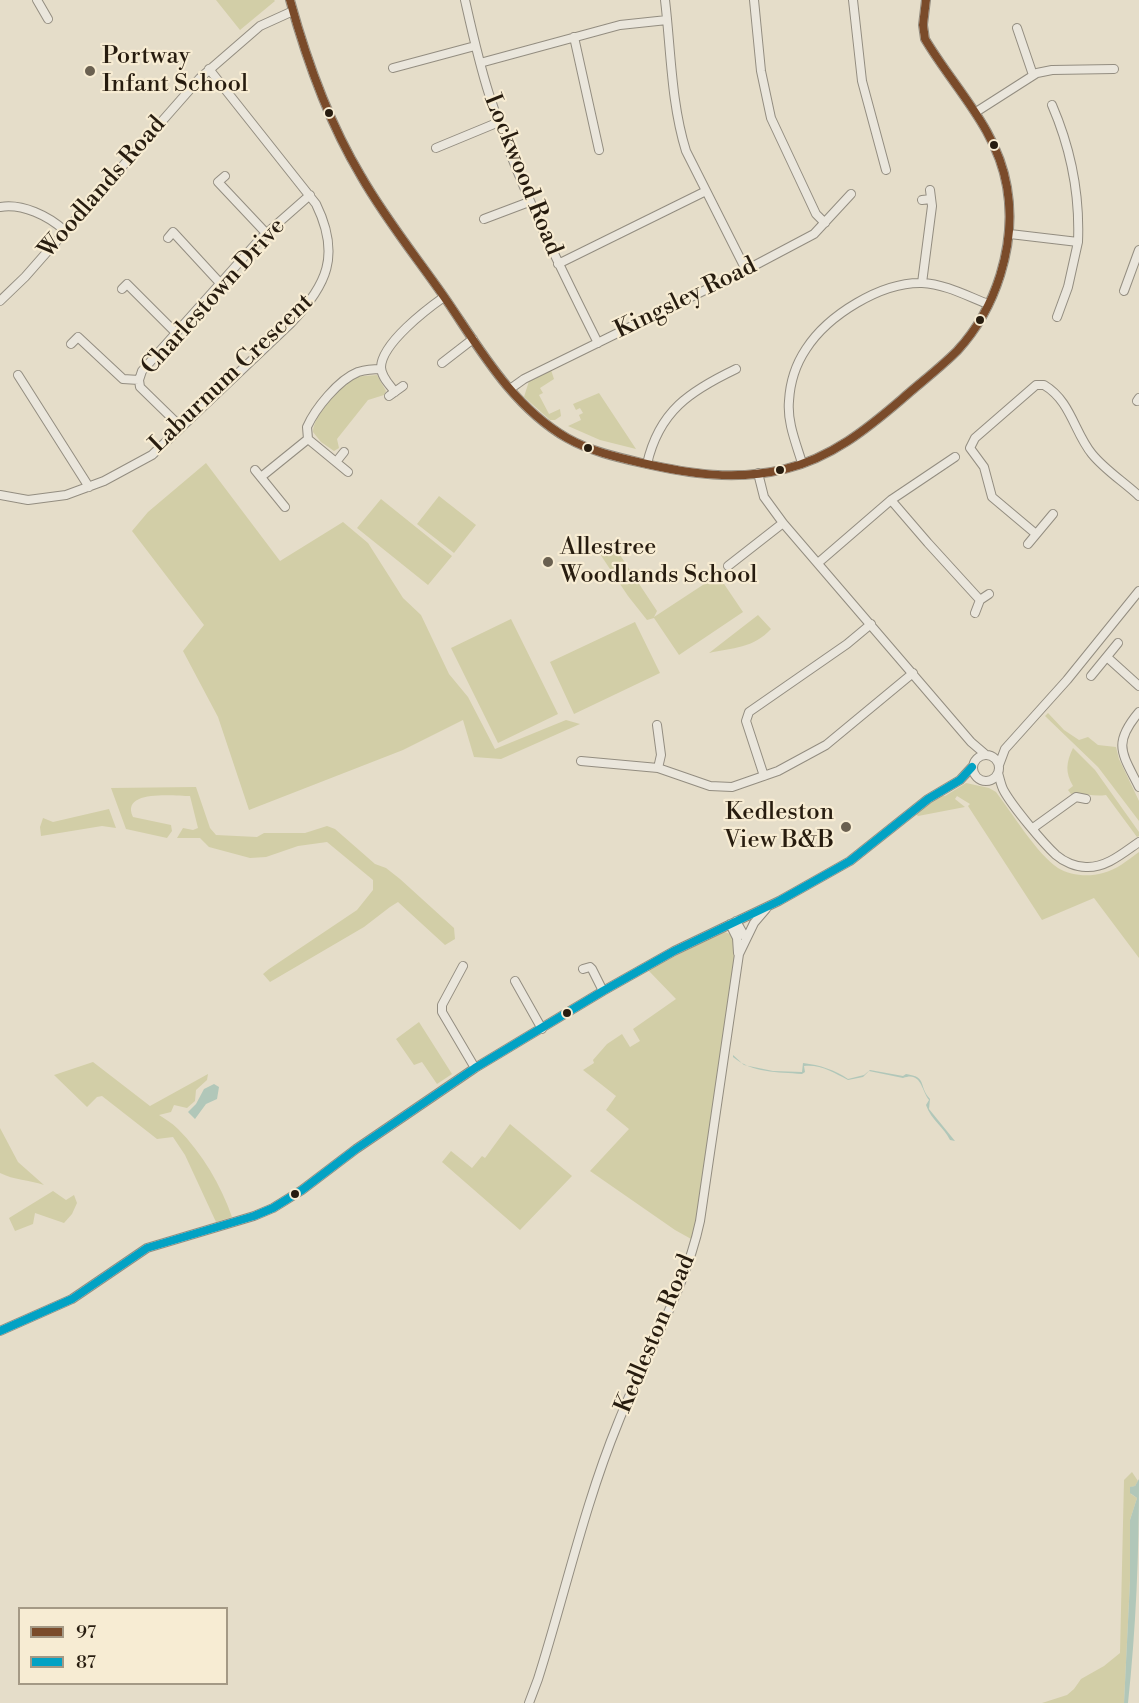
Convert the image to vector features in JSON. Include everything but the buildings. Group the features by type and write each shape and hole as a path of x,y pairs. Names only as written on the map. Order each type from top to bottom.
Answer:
{"street":[{"path":"37,0 48,19"},
{"path":"290,0 313,77 347,151 376,201 510,389 536,417 569,439 592,450 704,475 758,473 802,464 853,438 907,395 955,352 972,332 988,304 1004,264 1010,234 1009,200 1003,169 991,139 976,112 925,39 922,25 926,0"},
{"name":"Lockwood Road","path":"465,0 480,63 529,202 598,343"},
{"path":"665,0 679,125 686,151 746,270"},
{"path":"754,0 761,71 771,118 816,213 825,223"},
{"path":"853,0 862,81 886,170"},
{"name":"Woodlands Road","path":"0,301 25,277 209,69 260,26 293,12"},
{"path":"480,63 620,25 667,20"},
{"path":"1017,28 1033,75"},
{"path":"574,37 599,150"},
{"path":"393,68 475,46"},
{"path":"976,112 1033,75 1052,70 1111,69 1107,60"},
{"name":"Laburnum Crescent","path":"0,495 18,500 66,495 89,487 152,454 291,323 316,295 327,269 328,244 323,220 310,195 209,69"},
{"path":"1052,105 1063,132 1074,174 1079,211 1078,242 1068,287 1058,317"},
{"path":"436,148 499,122"},
{"path":"225,176 218,182 266,233"},
{"path":"558,264 706,191"},
{"name":"Kingsley Road","path":"510,389 524,379 814,234 851,194"},
{"name":"Charlestown Drive","path":"181,427 140,387 139,380 146,366 266,233 310,195"},
{"path":"922,200 931,195 922,283"},
{"path":"484,219 529,202"},
{"path":"0,207 11,205 37,213 66,231"},
{"path":"168,238 173,232 220,283"},
{"path":"1010,234 1078,242"},
{"path":"1125,291 1139,250"},
{"path":"802,464 792,430 789,404 793,377 806,348 826,326 864,299 892,288 922,283 941,286 988,304"},
{"path":"122,289 127,284 176,333"},
{"path":"403,386 392,394 381,369 385,355 418,315 444,297"},
{"path":"71,344 78,337 123,379 126,381 139,380"},
{"path":"442,363 473,339"},
{"path":"348,472 308,439 307,427 324,400 335,389 358,372 381,369"},
{"path":"647,464 656,434 671,412 700,389 736,369"},
{"path":"18,375 89,487"},
{"path":"1036,534 992,497 984,467 970,448 975,438 1036,385 1042,384 1051,389 1066,405 1094,456 1139,495"},
{"path":"23,400 31,395"},
{"path":"261,477 308,439"},
{"path":"336,462 344,452"},
{"path":"818,563 891,500 955,457"},
{"path":"255,470 285,507"},
{"path":"758,473 764,497 783,523 971,742 994,757 1003,790"},
{"path":"891,500 980,600"},
{"path":"1028,544 1053,514"},
{"path":"730,561 783,523"},
{"path":"987,781 993,779 999,769 1005,749 1067,680 1139,591"},
{"path":"975,613 980,600 989,594"},
{"path":"764,776 746,721 749,712 847,644 871,624"},
{"path":"1091,676 1118,643"},
{"path":"1108,658 1139,686"},
{"path":"581,761 606,759 658,768 717,787 732,787 793,764 826,745 913,673"},
{"path":"1139,712 1127,727 1122,741 1126,761 1139,786"},
{"path":"657,725 661,755 658,768"},
{"path":"649,738 658,737"},
{"path":"971,742 974,774 978,779 1003,790 1058,856 1068,862 1087,867 1100,865 1114,859 1139,842"},
{"path":"974,764 979,756 1005,749"},
{"name":"Kedleston Road","path":"528,1703 541,1670 617,1423 694,1248 700,1221 738,954 733,923 770,906 858,855 928,799 960,780 974,764"},
{"name":"Kedleston Road","path":"960,780 978,779"},
{"path":"1065,793 1071,801"},
{"path":"1033,828 1076,797 1086,799"},
{"name":"Kedleston Road","path":"738,954 758,918 770,906"},
{"path":"0,1331 72,1299 147,1248 254,1216 273,1208 476,1068 674,951 733,923 746,939"},
{"path":"463,966 442,1005 442,1012 476,1068"},
{"path":"583,969 590,967 592,969 603,991"},
{"path":"515,981 542,1029"}],"shaded area":[{"path":"216,0 274,0 275,1 240,30"},
{"path":"551,370 554,379 540,388 543,393 539,395 549,414 560,409 561,416 555,420 550,420 524,397 529,381"},
{"path":"377,375 386,391 384,395 368,400 337,439 339,448 334,451 321,442 313,432 314,425 328,402 353,379"},
{"path":"599,393 636,449 600,440 568,426 581,420 579,415 583,413 580,408 576,410 573,404"},
{"path":"206,463 280,561 343,522 368,543 403,598 421,615 449,674 468,697 495,749 566,720 580,724 501,759 474,757 463,720 403,750 249,810 218,717 183,651 204,625 132,531 148,512"},
{"path":"439,496 476,525 454,553 417,524"},
{"path":"381,499 452,556 428,585 357,528"},
{"path":"598,551 618,552 657,611 654,617 718,575 743,612 679,655 654,618 647,620 628,596"},
{"path":"758,615 771,629 764,635 750,644 709,653"},
{"path":"511,619 558,714 498,743 451,648"},
{"path":"635,622 660,673 574,714 550,662"},
{"path":"1048,713 1064,730 1079,740 1088,737 1098,745 1116,747 1119,759 1139,801 1139,821 1098,767 1045,716"},
{"path":"1073,748 1095,770 1139,832 1139,836 1137,837 1106,795 1071,794 1068,790 1073,786 1067,767"},
{"path":"966,783 989,788 996,792 1025,833 1050,862 1063,871 1080,875 1108,872 1139,852 1139,958 1094,898 1042,920 968,806 970,804 957,796 955,799 965,807 918,816 915,813 940,795 945,796"},
{"path":"196,787 210,828 216,835 257,837 264,833 305,833 327,826 335,829 375,864 386,868 400,879 454,928 455,939 445,945 398,902 364,927 270,982 263,974 357,910 373,890 373,880 327,842 298,846 266,857 250,858 209,847 200,838 177,838 183,828 193,830 198,828 190,796 151,796 134,802 131,808 133,817 171,825 172,831 167,838 126,829 111,788"},
{"path":"109,809 116,828 102,826 41,836 40,827 43,818 53,822"},
{"path":"724,932 732,937 736,952 693,1240 590,1171 629,1129 606,1110 616,1096 583,1070 594,1063 593,1060 607,1044 622,1034 630,1047 640,1041 633,1029 676,999 648,970"},
{"path":"419,1022 452,1074 437,1084 422,1062 414,1065 396,1039"},
{"path":"93,1062 150,1106 208,1074 207,1080 196,1090 195,1101 187,1108 174,1105 171,1112 159,1115 187,1138 203,1159 232,1217 216,1222 185,1155 173,1137 157,1139 102,1096 97,1097 87,1107 54,1075"},
{"path":"803,1063 827,1068 848,1079 864,1075 870,1070 903,1076 913,1075 920,1080 926,1094 920,1082 909,1076 903,1078 869,1071 863,1077 848,1080 816,1066 804,1066 805,1072 802,1074 766,1071 748,1066 773,1071 802,1072"},
{"path":"214,1084 219,1087 217,1099 206,1104 195,1119 188,1112 196,1104 204,1089"},
{"path":"926,1094 930,1099 929,1109 955,1141 950,1140 926,1105 929,1100"},
{"path":"510,1124 572,1176 520,1230 442,1162 451,1151 472,1168 482,1156 485,1158"},
{"path":"0,1128 18,1162 44,1185 0,1173"},
{"path":"53,1191 66,1200 74,1195 77,1203 72,1214 64,1223 35,1213 33,1224 15,1231 9,1218"},
{"path":"1132,1472 1138,1481 1135,1486 1131,1487 1131,1494 1137,1498 1130,1520 1130,1581 1124,1703 1042,1703 1067,1695 1081,1679 1104,1666 1120,1653 1124,1480"},
{"path":"1139,1479 1135,1619 1128,1703 1124,1703 1130,1581 1130,1520 1137,1498 1130,1493 1130,1487 1135,1486"}],"transit line":[{"name":"97","path":"290,0 320,91 349,155 392,224 514,394 530,411 576,443 632,461 713,475 749,475 785,469 818,458 848,441 889,410 957,351 983,316 993,296 1006,253 1009,231 1007,187 1002,166 984,127 925,39 923,25 926,0"},
{"name":"87","path":"0,1331 72,1299 147,1248 254,1216 273,1208 475,1068 603,991 674,951 779,901 850,861 928,799 960,780 972,767"}],"place":[{"name":"Portway Infant School","path":"90,71"},
{"name":"Allestree Woodlands School","path":"548,562"},
{"name":"Kedleston View B&B","path":"846,827"}]}
